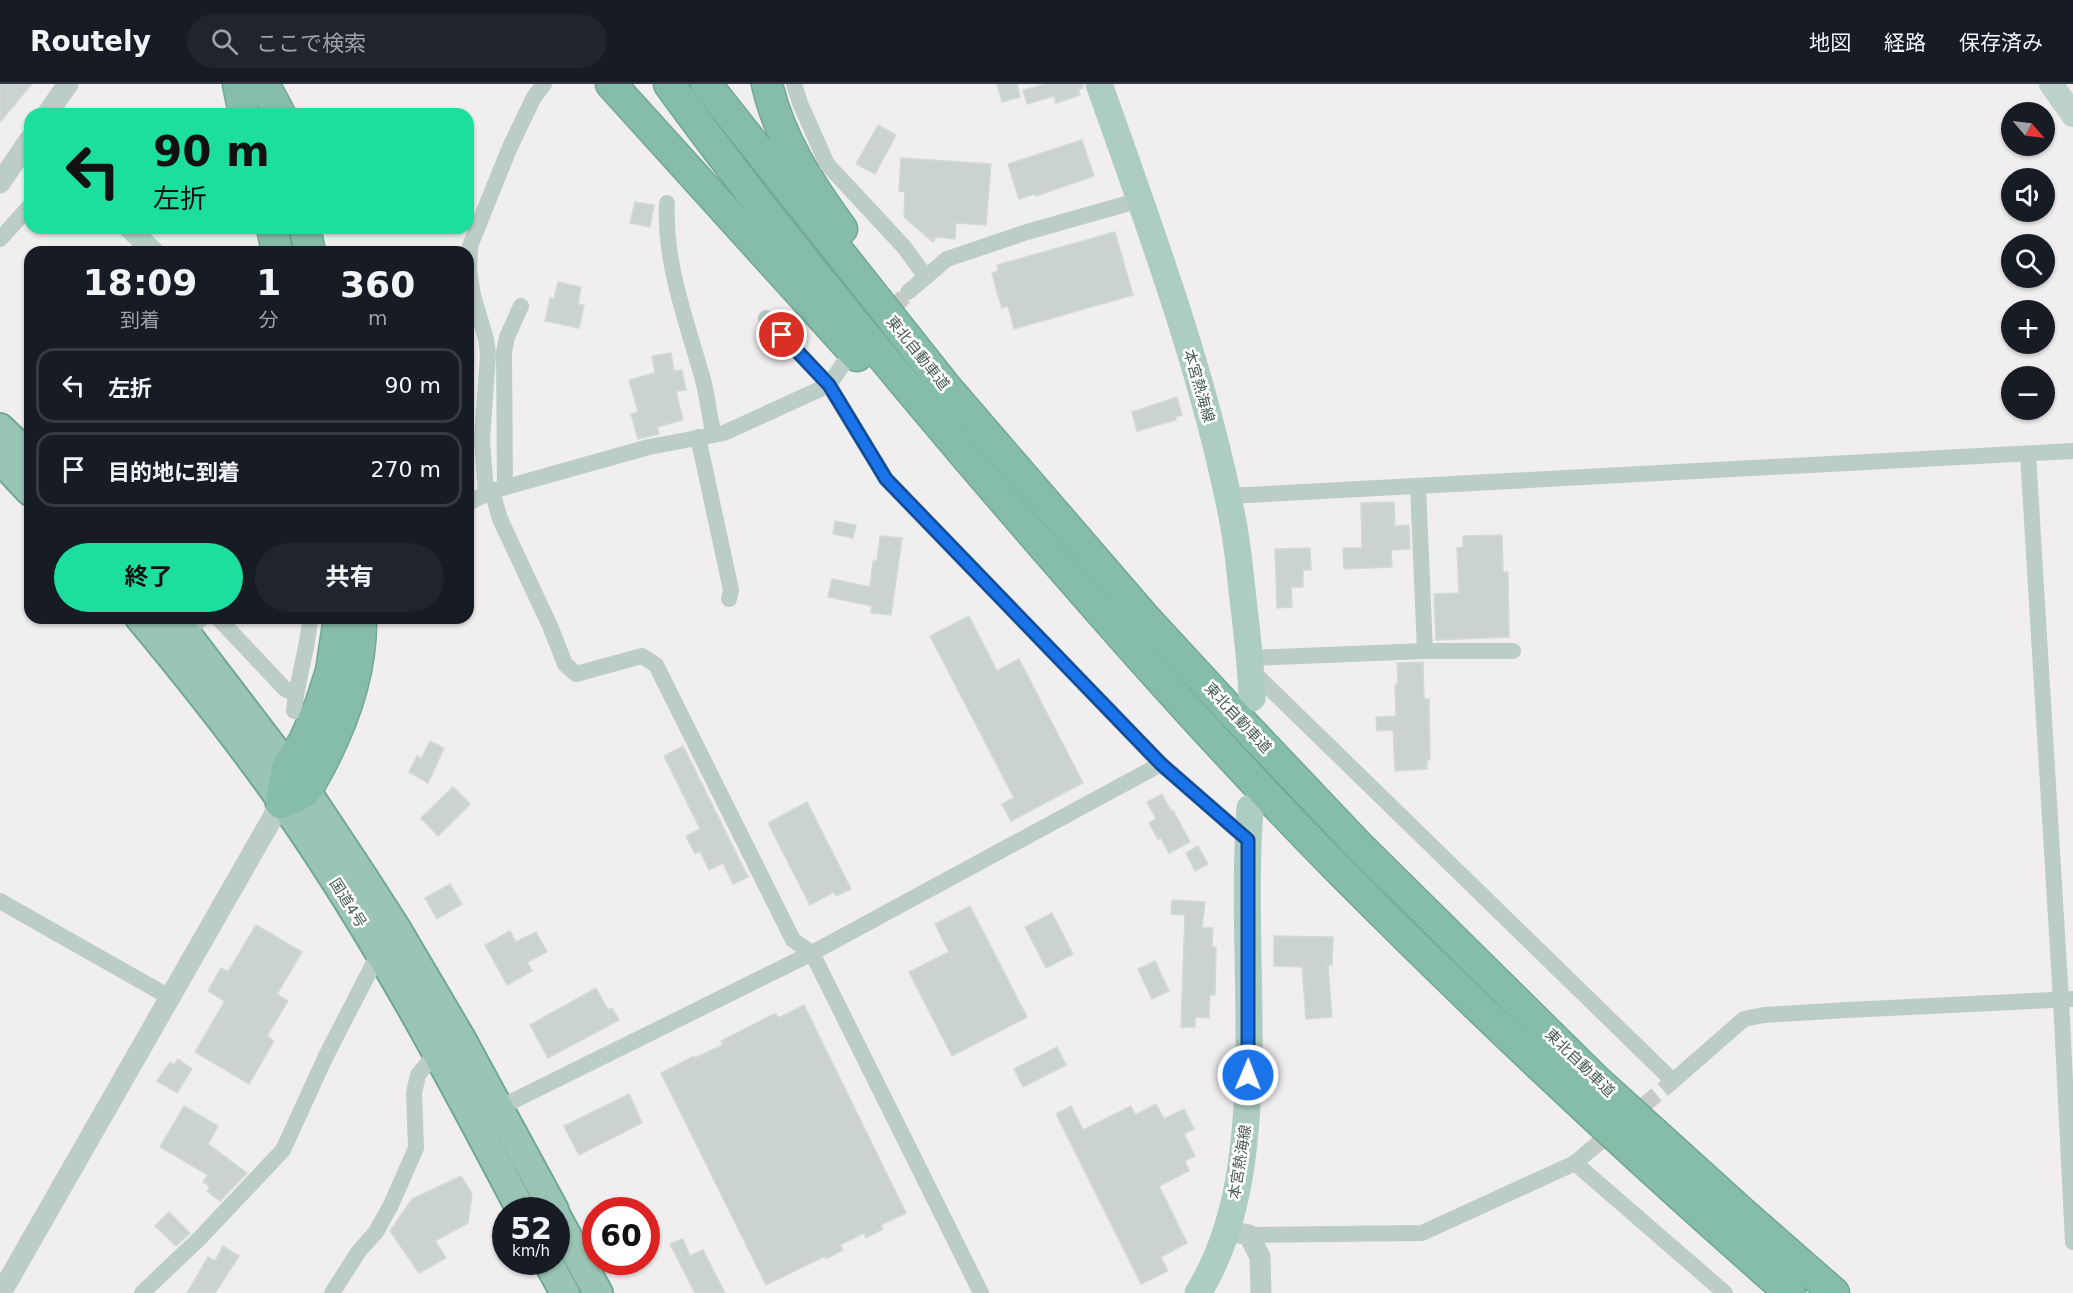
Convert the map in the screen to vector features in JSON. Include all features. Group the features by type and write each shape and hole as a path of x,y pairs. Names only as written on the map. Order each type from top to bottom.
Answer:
{"highway":[{"path":"237,84 243,108"},
{"path":"264,84 277,108"},
{"path":"284,84 286,108"},
{"path":"611,84 959,469 1073,581"},
{"name":"東北自動車道","path":"669,84 861,331 1018,519 1220,743 1340,870 1578,1102 1790,1293"},
{"name":"東北自動車道","path":"706,84 946,387 1094,560 1231,711 1360,847 1605,1088 1834,1293"},
{"path":"767,84 783,134 829,210 896,300 1000,430 1094,560"},
{"path":"0,428 24,451"},
{"path":"0,459 24,485"},
{"name":"国道4号","path":"145,624 230,731 294,797 397,930 547,1197"},
{"path":"188,624 287,768 294,797"},
{"path":"287,768 304,741 320,705 331,670 338,624"},
{"path":"294,797 328,751 346,707 355,677 361,624"},
{"name":"国道4号","path":"294,797 310,843 379,953 515,1197"},
{"path":"570,1242 598,1293"},
{"path":"555,1275 565,1293"}],"main road":[{"name":"本宮熱海線","path":"1099,84 1140,200 1192,360 1228,496 1238,552 1252,698"},
{"path":"2051,84 2073,115"},
{"name":"本宮熱海線","path":"1198,1293 1237,1232 1239,1181 1247,1113 1250,808"}],"street":[{"path":"51,108 68,84"},
{"path":"470,246 510,147 534,97 544,84"},
{"path":"794,84 827,164 904,247 926,277"},
{"path":"0,183 24,148"},
{"path":"908,292 946,259 1027,232 1140,200"},
{"path":"667,203 666,229 671,267 704,384 706,436 731,590 729,599"},
{"path":"0,239 24,213"},
{"path":"135,234 148,246"},
{"path":"474,298 488,354 482,440 500,519 550,626 565,664 576,674 642,656 656,665 793,940 812,953 981,1293"},
{"path":"494,490 504,352 507,337 520,306"},
{"path":"766,318 829,385 886,479 1161,764 1248,840"},
{"path":"474,500 494,490 649,447 724,433 829,385 843,364"},
{"path":"1228,496 2073,452"},
{"path":"2028,454 2067,1000 2073,1242"},
{"path":"1418,486 1425,651"},
{"path":"224,624 285,689 295,703 309,641 310,624"},
{"path":"1250,664 1425,651 1513,651"},
{"path":"1250,664 1673,1081 1744,1019 1764,1015 1847,1010 2067,1000"},
{"path":"499,1108 812,953 1161,764"},
{"path":"1,1293 171,998 294,797"},
{"path":"0,901 171,998"},
{"path":"142,1293 200,1238 283,1150 326,1056 379,953"},
{"path":"332,1293 359,1251 376,1232 391,1205 416,1148 414,1093 418,1075 436,1053"},
{"path":"1237,1232 1422,1233 1575,1163 1589,1151"},
{"path":"1575,1163 1725,1293"},
{"path":"1237,1232 1260,1257 1261,1293"}],"building":[{"path":"0,84 32,84 0,122"},
{"path":"997,84 1017,84 1020,97 1002,102"},
{"path":"1046,84 1083,84 1083,88 1078,89 1080,95 1056,103 1054,96 1027,104 1023,90"},
{"path":"878,125 896,135 875,174 856,164"},
{"path":"1082,140 1094,176 1036,196 1035,194 1019,199 1008,164"},
{"path":"901,158 991,164 986,225 956,223 955,239 936,237 933,242 904,217 905,192 899,191"},
{"path":"635,202 654,205 650,227 630,223"},
{"path":"1115,232 1133,295 1014,329 1008,306 1002,308 997,292 992,273 998,271 997,265"},
{"path":"558,282 581,287 578,304 584,305 579,328 545,321 550,298 554,299"},
{"path":"671,353 674,371 682,370 686,390 677,391 683,420 657,427 659,434 638,439 631,414 638,412 629,380 655,373 652,356"},
{"path":"1177,397 1182,415 1175,417 1176,420 1137,431 1132,412"},
{"path":"1394,502 1395,526 1409,525 1410,549 1391,550 1392,567 1344,569 1343,548 1362,548 1361,503"},
{"path":"835,521 856,525 853,538 833,534"},
{"path":"1502,535 1503,572 1508,572 1509,637 1436,640 1434,594 1459,593 1457,548 1463,547 1463,536"},
{"path":"880,536 902,538 891,615 871,613 872,606 828,597 832,579 870,587 873,561 877,561"},
{"path":"1310,548 1311,570 1303,570 1303,587 1291,587 1292,607 1277,608 1275,549"},
{"path":"969,616 997,671 1019,659 1083,783 1011,821 1002,804 1014,798 930,636"},
{"path":"1423,662 1424,699 1429,699 1430,760 1427,760 1427,769 1395,771 1393,730 1377,731 1376,717 1396,716 1397,663"},
{"path":"430,741 444,748 428,783 409,772 417,756 421,759"},
{"path":"683,746 748,877 733,884 723,863 709,870 700,851 695,854 686,836 700,829 664,756"},
{"path":"453,787 470,804 438,836 421,818"},
{"path":"1162,794 1190,842 1169,853 1149,823 1156,819 1147,802"},
{"path":"807,802 851,889 836,896 834,892 810,905 768,823"},
{"path":"1198,846 1208,864 1195,871 1186,853"},
{"path":"450,884 462,904 437,919 425,898"},
{"path":"1172,900 1205,902 1202,928 1213,928 1212,947 1216,947 1215,995 1210,995 1209,1018 1195,1017 1195,1027 1181,1027 1185,915 1171,914"},
{"path":"970,906 1027,1017 952,1056 909,972 949,952 935,924"},
{"path":"1052,913 1073,954 1046,968 1025,927"},
{"path":"256,925 302,952 277,994 288,1001 267,1036 274,1041 249,1084 195,1052 225,1001 208,991 221,968 228,972"},
{"path":"510,931 516,942 536,932 547,952 527,962 532,971 507,985 485,945"},
{"path":"1274,936 1333,937 1332,965 1328,965 1332,1017 1306,1019 1302,967 1274,966"},
{"path":"1155,961 1169,991 1152,999 1138,969"},
{"path":"596,988 608,1010 612,1008 619,1020 548,1058 530,1025"},
{"path":"804,1005 906,1213 881,1225 883,1229 866,1238 864,1233 840,1245 843,1250 826,1259 825,1256 766,1285 661,1073 694,1056 695,1058 723,1045 721,1041 776,1013 778,1018"},
{"path":"1057,1047 1066,1065 1023,1087 1014,1069"},
{"path":"178,1059 192,1069 177,1093 157,1081 170,1062 174,1065"},
{"path":"629,1094 642,1123 579,1155 564,1126"},
{"path":"1156,1104 1164,1119 1184,1109 1194,1129 1184,1134 1195,1156 1185,1161 1189,1171 1159,1186 1187,1243 1161,1257 1168,1271 1141,1284 1056,1114 1071,1106 1083,1130 1131,1106 1135,1115"},
{"path":"184,1106 218,1126 208,1144 247,1173 220,1201 207,1191 210,1187 203,1182 208,1175 160,1147"},
{"path":"461,1176 472,1194 468,1223 435,1241 446,1258 419,1273 390,1231 412,1199"},
{"path":"169,1212 190,1233 176,1246 155,1226"},
{"path":"683,1239 690,1256 703,1250 725,1293 695,1293 670,1244"},
{"path":"223,1246 239,1256 215,1293 187,1293 208,1257 215,1261"}],"tunnel":[{"path":"861,344 908,292"},
{"path":"1589,1151 1673,1081"}],"route":[{"path":"782,335 829,385 886,479 1161,764 1248,840 1250,954 1248,1075"}]}
